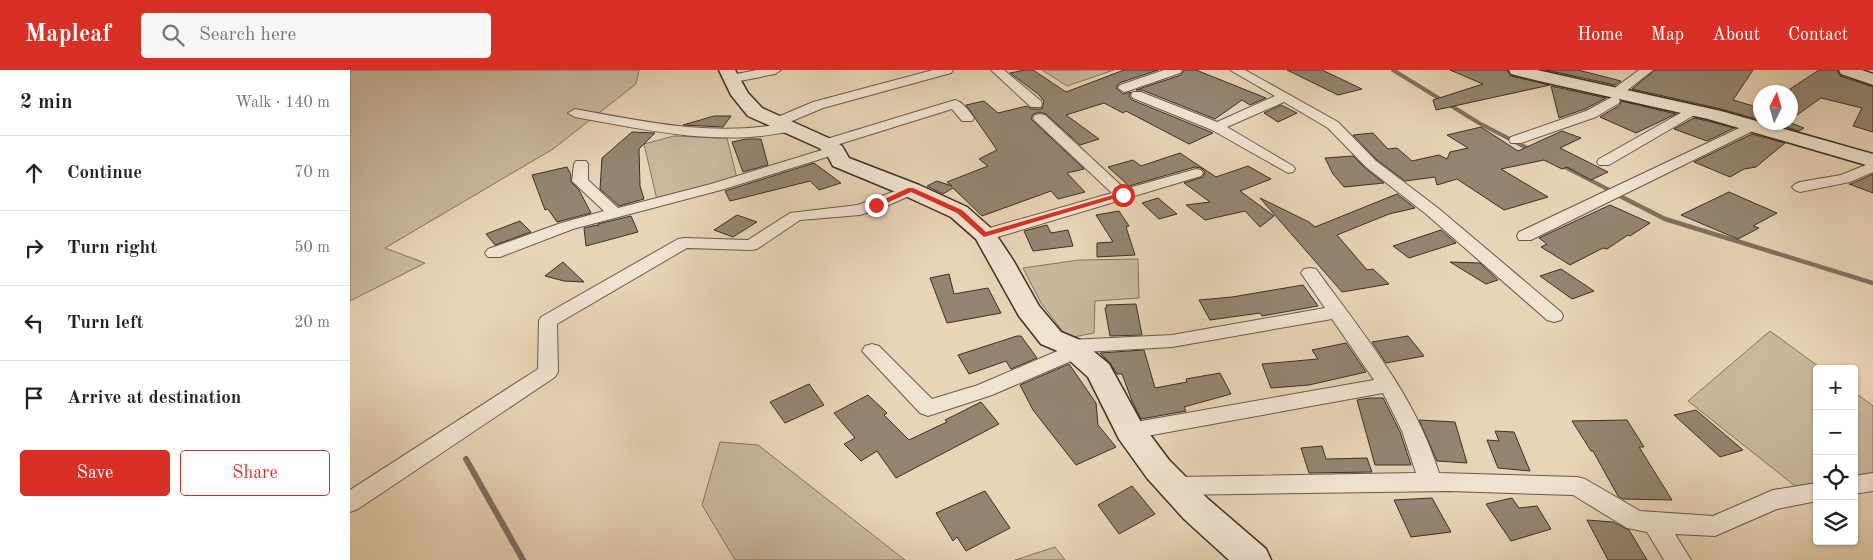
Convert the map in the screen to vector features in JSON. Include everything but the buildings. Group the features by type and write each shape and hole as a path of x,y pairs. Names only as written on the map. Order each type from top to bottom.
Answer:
{"street":[{"path":"775,70 729,74 740,95 756,112 830,147 840,162 911,190 959,212 984,234 1001,260 1028,310 1051,338 1073,349 1099,371 1130,431 1158,469 1196,509 1253,560"},
{"path":"575,113 682,132 720,134 768,132 818,105 947,70"},
{"path":"997,70 1036,104"},
{"path":"1124,88 1176,70"},
{"path":"1236,70 1284,98 1307,108 1333,125 1371,164 1432,211 1554,316"},
{"path":"1517,70 1615,96 1693,110 1753,125"},
{"path":"1516,140 1590,114 1646,70"},
{"path":"1847,70 1873,80"},
{"path":"1137,95 1217,127 1288,169"},
{"path":"1217,127 1284,98"},
{"path":"494,254 567,226 716,187 955,104 967,118"},
{"path":"1604,162 1693,110"},
{"path":"1040,118 1123,195"},
{"path":"1525,236 1753,125"},
{"path":"1771,130 1873,161"},
{"path":"581,164 580,181 615,213"},
{"path":"1800,187 1845,179 1873,166"},
{"path":"984,234 1196,173"},
{"path":"350,502 548,372 548,321 684,242 751,246 796,216 860,210 911,190"},
{"path":"1310,273 1402,405 1418,439 1430,482"},
{"path":"872,351 928,408 985,390 1073,349 1172,341 1338,312"},
{"path":"1130,431 1374,388 1387,382"},
{"path":"1175,486 1430,482 1577,486 1636,521 1715,526 1773,500 1813,493"},
{"path":"1858,484 1873,482"},
{"path":"1654,522 1678,560"}],"shaded area":[{"path":"350,70 639,70 636,84 553,149 385,248 425,263 350,301"},
{"path":"1042,70 1114,70 1067,86"},
{"path":"674,136 727,138 737,178 657,200 644,144"},
{"path":"1138,259 1139,298 1095,301 1094,333 1068,338 1041,303 1023,268 1079,260"},
{"path":"1770,331 1817,365 1813,365 1813,484 1795,486 1688,401"},
{"path":"1858,395 1873,406 1873,473 1858,475"},
{"path":"720,442 758,445 905,560 735,560 702,505"},
{"path":"1055,547 1065,560 1015,560"}],"waterway":[{"path":"1393,70 1479,123 1531,150"},
{"path":"1561,165 1619,195"},
{"path":"1616,194 1665,219 1873,283"},
{"path":"466,459 523,560"}],"route":[{"path":"876,205 911,190 959,212 984,234 1123,195"}]}
